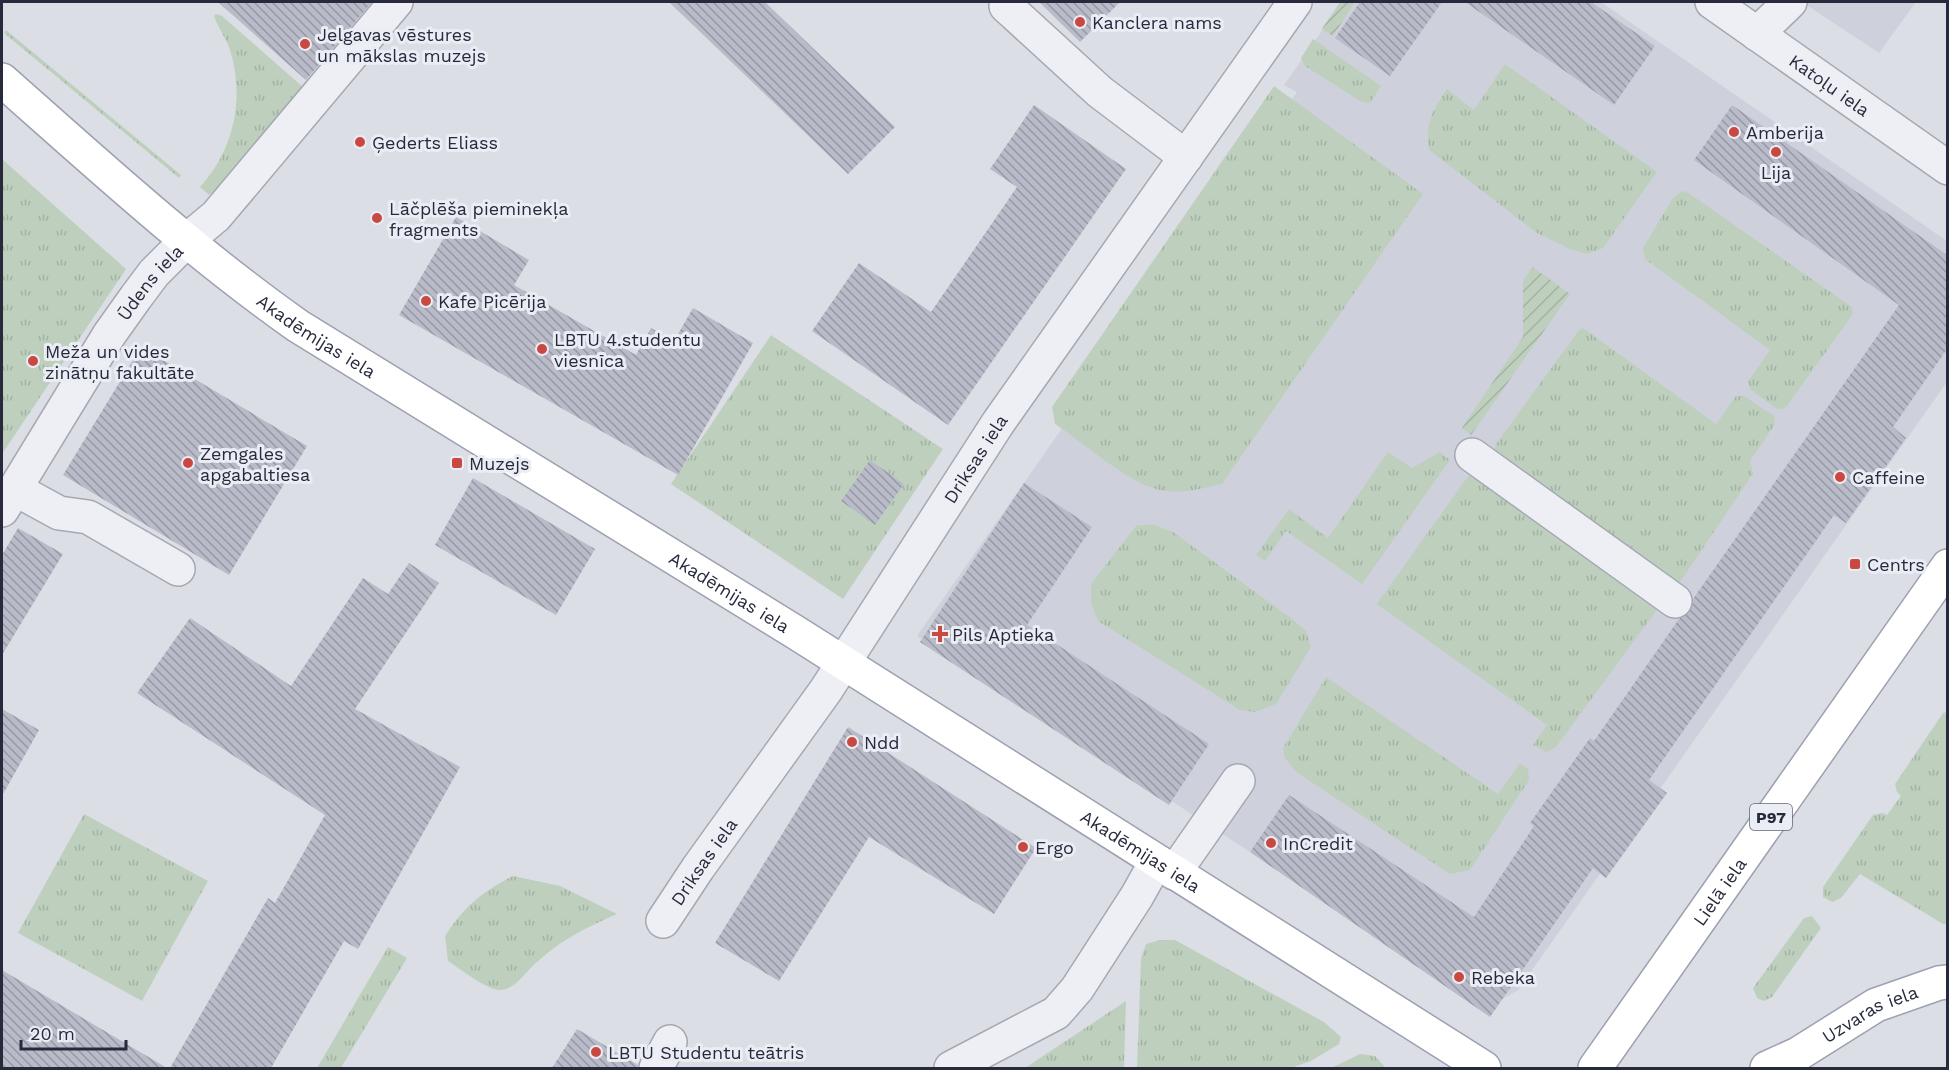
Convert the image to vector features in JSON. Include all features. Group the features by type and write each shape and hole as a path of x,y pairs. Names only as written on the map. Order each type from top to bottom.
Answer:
{"main road":[{"name":"Akadēmijas iela","path":"2,81 186,241 243,287 298,326 843,662 1484,1068"},
{"name":"Lielā iela","path":"1595,1068 1947,566"},
{"name":"Uzvaras iela","path":"1767,1068 1788,1061 1876,1005 1947,982"}],"street":[{"name":"Ūdens iela","path":"8,499 109,335 154,273 186,241 216,216 396,2"},
{"name":"Driksas iela","path":"663,921 698,868 826,690 998,423 1295,2"},
{"name":"Katoļu iela","path":"1712,2 1947,168"},
{"path":"1757,34 1790,2"},
{"path":"1006,6 1100,92 1186,157"},
{"path":"1472,455 1675,601"},
{"path":"8,499 59,513 88,517 178,569"},
{"path":"951,1068 1056,1013 1077,989 1137,896 1165,868 1238,781"}],"shaded area":[{"path":"1342,2 1601,2 1947,241 1947,382 1518,990 1489,1007 917,636 1297,92 1284,85"},
{"path":"1802,2 1916,2 1879,53"}],"green space":[{"path":"1340,2 1355,2 1333,36 1322,29"},
{"path":"216,14 222,16 304,88 218,189 209,195 200,187 221,157 233,123 236,105 234,68 230,50 214,16"},
{"path":"6,30 181,175 179,178 4,33"},
{"path":"1313,39 1381,86 1370,103 1360,101 1305,66 1301,58"},
{"path":"1505,64 1657,172 1603,248 1587,254 1570,249 1537,233 1429,150 1428,132 1431,118 1447,89 1474,110"},
{"path":"1274,86 1423,194 1222,484 1179,492 1153,488 1116,469 1055,424 1052,407"},
{"name":"Meža un vides zinātņu fakultāte","path":"2,159 126,269 2,454"},
{"path":"1682,191 1687,192 1852,307 1853,314 1787,406 1782,409 1777,409 1750,389 1748,381 1770,350 1645,259 1643,248 1673,198"},
{"path":"1533,267 1570,294 1471,435 1462,428 1523,337 1523,281"},
{"path":"1583,328 1716,424 1736,396 1744,396 1774,416 1775,424 1750,461 1753,474 1676,588 1494,451 1496,444 1579,330"},
{"path":"771,335 943,449 843,599 671,484"},
{"path":"1388,452 1412,468 1440,452 1450,460 1362,584 1286,531 1265,561 1256,555 1289,509 1328,538"},
{"path":"1474,472 1656,600 1656,611 1556,747 1546,752 1533,745 1547,725 1377,604 1467,478"},
{"path":"1152,524 1173,532 1306,631 1311,647 1276,704 1255,712 1240,710 1098,621 1091,603 1091,584 1136,526"},
{"path":"1326,677 1498,794 1520,763 1528,769 1529,780 1470,870 1450,874 1296,772 1285,758 1283,748"},
{"path":"1947,712 1947,924 1943,924 1860,874 1841,898 1832,902 1823,897 1823,887 1873,815 1883,813 1887,815 1901,796 1895,784 1943,713"},
{"path":"84,814 208,881 142,1001 18,933"},
{"path":"513,876 560,886 617,914 555,947 520,979 501,990 481,983 448,961 445,936 459,916 474,901"},
{"path":"1812,916 1821,928 1772,997 1764,1001 1757,998 1753,988 1804,918"},
{"path":"1160,940 1175,940 1324,1022 1341,1037 1339,1044 1311,1061 1291,1068 1137,1068 1141,958 1146,944"},
{"path":"388,947 407,958 341,1068 317,1068"},
{"path":"1126,1001 1124,1068 1025,1068"},
{"path":"1360,1054 1375,1056 1386,1068 1331,1068"}],"building":[{"name":"Jelgavas vēstures un mākslas muzejs","path":"218,2 372,2 306,80"},
{"path":"669,2 765,2 895,127 848,174"},
{"name":"Kanclera nams","path":"1039,2 1120,2 1080,42"},
{"path":"1360,2 1442,2 1390,76 1335,38"},
{"path":"1465,2 1591,2 1655,46 1614,105"},
{"path":"1034,105 1126,169 948,425 812,331 859,263 931,312 1017,187 990,169"},
{"path":"1732,105 1947,255 1947,349 1893,427 1906,438 1846,523 1834,515 1649,780 1667,793 1606,878 1593,868 1490,1017 1250,852 1289,795 1474,917 1534,826 1530,823 1590,738 1594,741 1679,619 1690,611 1693,599 1899,305 1694,160"},
{"name":"LBTU 4.studentu viesnīca","path":"456,217 529,260 514,285 636,355 651,328 674,341 693,308 753,343 678,475 399,315"},
{"path":"141,347 307,446 229,575 63,475"},
{"path":"870,460 904,484 875,525 841,501"},
{"path":"473,478 595,549 556,615 435,545"},
{"path":"1024,483 1092,527 1027,625 1209,744 1169,805 920,642"},
{"path":"18,528 63,554 2,655 2,555"},
{"path":"409,563 439,583 355,709 460,767 358,949 344,941 271,1068 170,1068 268,898 275,903 325,815 137,693 190,618 291,686 363,578 388,594"},
{"path":"2,709 39,730 2,796"},
{"path":"848,727 1036,848 994,914 869,837 779,981 715,943"},
{"path":"2,970 167,1068 2,1068"},
{"path":"577,1029 638,1065 637,1068 552,1068"}],"place":[{"name":"Kanclera nams","path":"1080,22"},
{"name":"Jelgavas vēstures un mākslas muzejs","path":"305,44"},
{"name":"Amberija","path":"1734,132"},
{"name":"Ģederts Eliass","path":"360,142"},
{"name":"Lija","path":"1776,152"},
{"name":"Lāčplēša pieminekļa fragments","path":"377,218"},
{"name":"Kafe Picērija","path":"426,301"},
{"name":"LBTU 4.studentu viesnīca","path":"542,349"},
{"name":"Meža un vides zinātņu fakultāte","path":"33,361"},
{"name":"Zemgales apgabaltiesa","path":"188,463"},
{"name":"Muzejs","path":"457,463"},
{"name":"Caffeine","path":"1840,477"},
{"name":"Centrs","path":"1855,564"},
{"name":"Pils Aptieka","path":"940,634"},
{"name":"Ndd","path":"852,742"},
{"name":"InCredit","path":"1271,843"},
{"name":"Ergo","path":"1023,847"},
{"name":"Rebeka","path":"1459,977"},
{"name":"LBTU Studentu teātris","path":"596,1052"}]}
